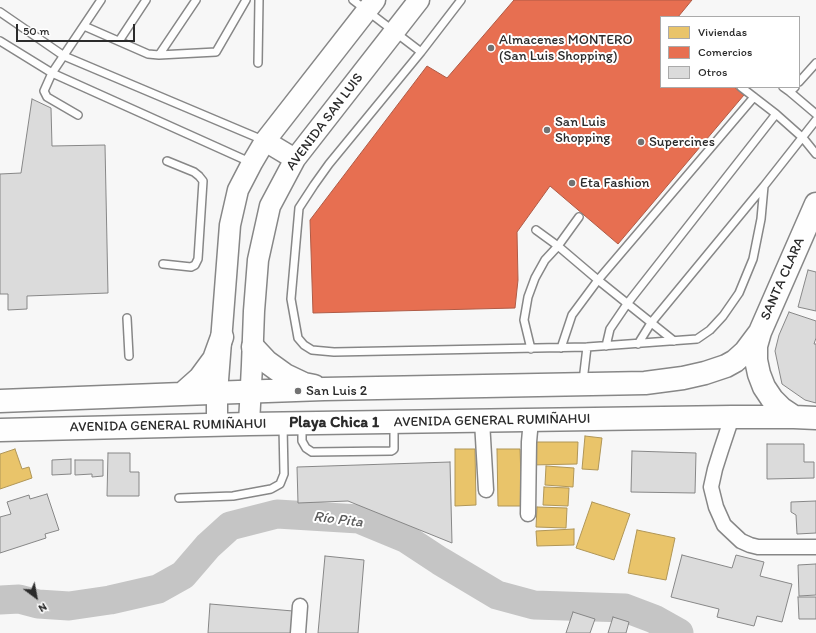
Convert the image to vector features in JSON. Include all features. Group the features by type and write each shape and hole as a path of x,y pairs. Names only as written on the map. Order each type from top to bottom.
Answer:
{"highway":[{"name":"SANTA CLARA","path":"760,332 816,204"},
{"path":"760,332 756,346 756,360 764,387 772,399 782,409 794,417"},
{"name":"AVENIDA GENERAL RUMIÑAHUI","path":"0,402 324,389 645,383 683,378 726,366 735,361 745,352 760,332"},
{"path":"182,394 200,378 214,359 222,337"},
{"path":"253,347 267,362 285,375 304,384 324,389"},
{"name":"AVENIDA GENERAL RUMIÑAHUI","path":"0,430 217,426 249,424 732,417 816,418"}],"main road":[{"name":"AVENIDA SAN LUIS","path":"249,424 258,260 270,206 295,159 419,0"},
{"path":"217,426 217,393 230,225 238,190 265,141 365,4"},
{"path":"265,141 295,159"}],"street":[{"path":"732,417 715,469 711,487 716,507 724,525 741,541 750,546 816,548"},
{"path":"528,514 529,442 531,420"},
{"path":"482,421 486,490"},
{"path":"298,633 300,606"}],"lane":[{"path":"78,115 47,97 44,91 52,73 101,0"},
{"path":"119,41 146,0"},
{"path":"159,55 196,0"},
{"path":"84,26 148,54 159,55 216,52 246,0"},
{"path":"258,63 259,0"},
{"path":"460,0 421,52 329,164 299,208 291,299 298,338 304,345 312,350 334,352 587,348 697,339 710,330 739,293 753,259 761,219 764,186"},
{"path":"365,4 394,31 421,52"},
{"path":"0,12 64,56 265,141"},
{"path":"0,42 52,73 252,163"},
{"path":"800,81 816,62"},
{"path":"742,88 776,114 803,138 816,154"},
{"path":"792,90 816,114"},
{"path":"561,348 572,315 598,280 754,97"},
{"path":"606,346 610,329 627,304 776,114"},
{"path":"638,344 651,323 764,186 816,120"},
{"path":"163,264 191,267 195,265 198,259 202,181 200,176 194,172 167,161"},
{"path":"531,349 524,320 528,297 535,278 545,260 558,246 579,217"},
{"path":"536,230 558,246 674,341"},
{"path":"127,318 129,356"},
{"path":"583,384 587,348"},
{"path":"293,424 306,448 312,452 391,451 394,449 394,422"},
{"path":"179,498 233,496 272,489 280,484 284,474 293,424"}],"building: Viviendas":[{"path":"585,436 602,438 598,470 582,469"},
{"path":"531,442 578,442 577,464 531,465"},
{"path":"15,449 22,469 29,467 32,478 0,489 0,454"},
{"path":"455,449 475,449 476,505 455,506"},
{"path":"497,449 520,449 522,506 498,506"},
{"path":"546,466 574,468 573,487 545,485"},
{"path":"544,487 569,488 568,506 543,505"},
{"path":"592,502 630,514 614,560 576,548"},
{"path":"537,507 567,508 566,528 536,527"},
{"path":"574,529 574,545 537,546 536,531"},
{"path":"637,530 675,538 666,580 628,573"}],"building: Comercios":[{"name":"San Luis Shopping","path":"514,0 692,0 679,16 660,16 660,88 735,88 744,95 618,244 550,186 517,232 518,280 515,308 313,313 310,220 427,66 447,78"}],"building: Otros":[{"path":"32,99 51,108 52,146 105,145 108,293 27,296 27,309 8,310 8,294 0,294 0,174 21,173"},
{"path":"808,270 816,272 816,311 798,307"},
{"path":"789,312 816,321 816,338 814,344 816,344 816,403 805,400 782,384 775,351 779,335"},
{"path":"767,444 804,444 804,462 814,462 814,478 767,479"},
{"path":"632,451 696,453 695,493 631,492"},
{"path":"108,453 130,453 130,472 139,472 139,496 107,496"},
{"path":"71,459 71,474 52,475 52,460"},
{"path":"75,460 103,460 103,476 92,477 92,474 75,475"},
{"path":"450,462 452,543 348,501 298,503 297,467"},
{"path":"47,494 59,530 45,534 46,538 0,553 0,517 11,514 7,502 29,495 30,499"},
{"path":"816,501 816,533 797,534 796,515 791,512 791,502"},
{"path":"682,555 732,568 736,555 764,562 760,576 792,584 782,622 757,616 754,626 717,617 719,609 671,597"},
{"path":"325,556 364,560 358,633 318,633"},
{"path":"816,564 816,595 799,596 798,565"},
{"path":"798,597 816,597 816,619 799,619"},
{"path":"210,604 293,611 291,633 208,633"},
{"path":"573,612 595,619 590,633 566,633"},
{"path":"613,617 629,622 626,633 608,633"}],"waterway":[{"name":"Río Pita","path":"0,600 19,599 38,604 69,606 110,600 158,589 183,575 208,546 230,526 277,514 359,519 405,538 497,595 534,605 625,608 654,619 679,633"}],"place":[{"name":"Almacenes MONTERO (San Luis Shopping)","path":"491,48"},
{"name":"San Luis Shopping","path":"547,130"},
{"name":"Supercines","path":"641,142"},
{"name":"Eta Fashion","path":"572,183"},
{"name":"San Luis 2","path":"298,391"}],"district":[{"name":"Playa Chica 1","path":"334,423"}]}
